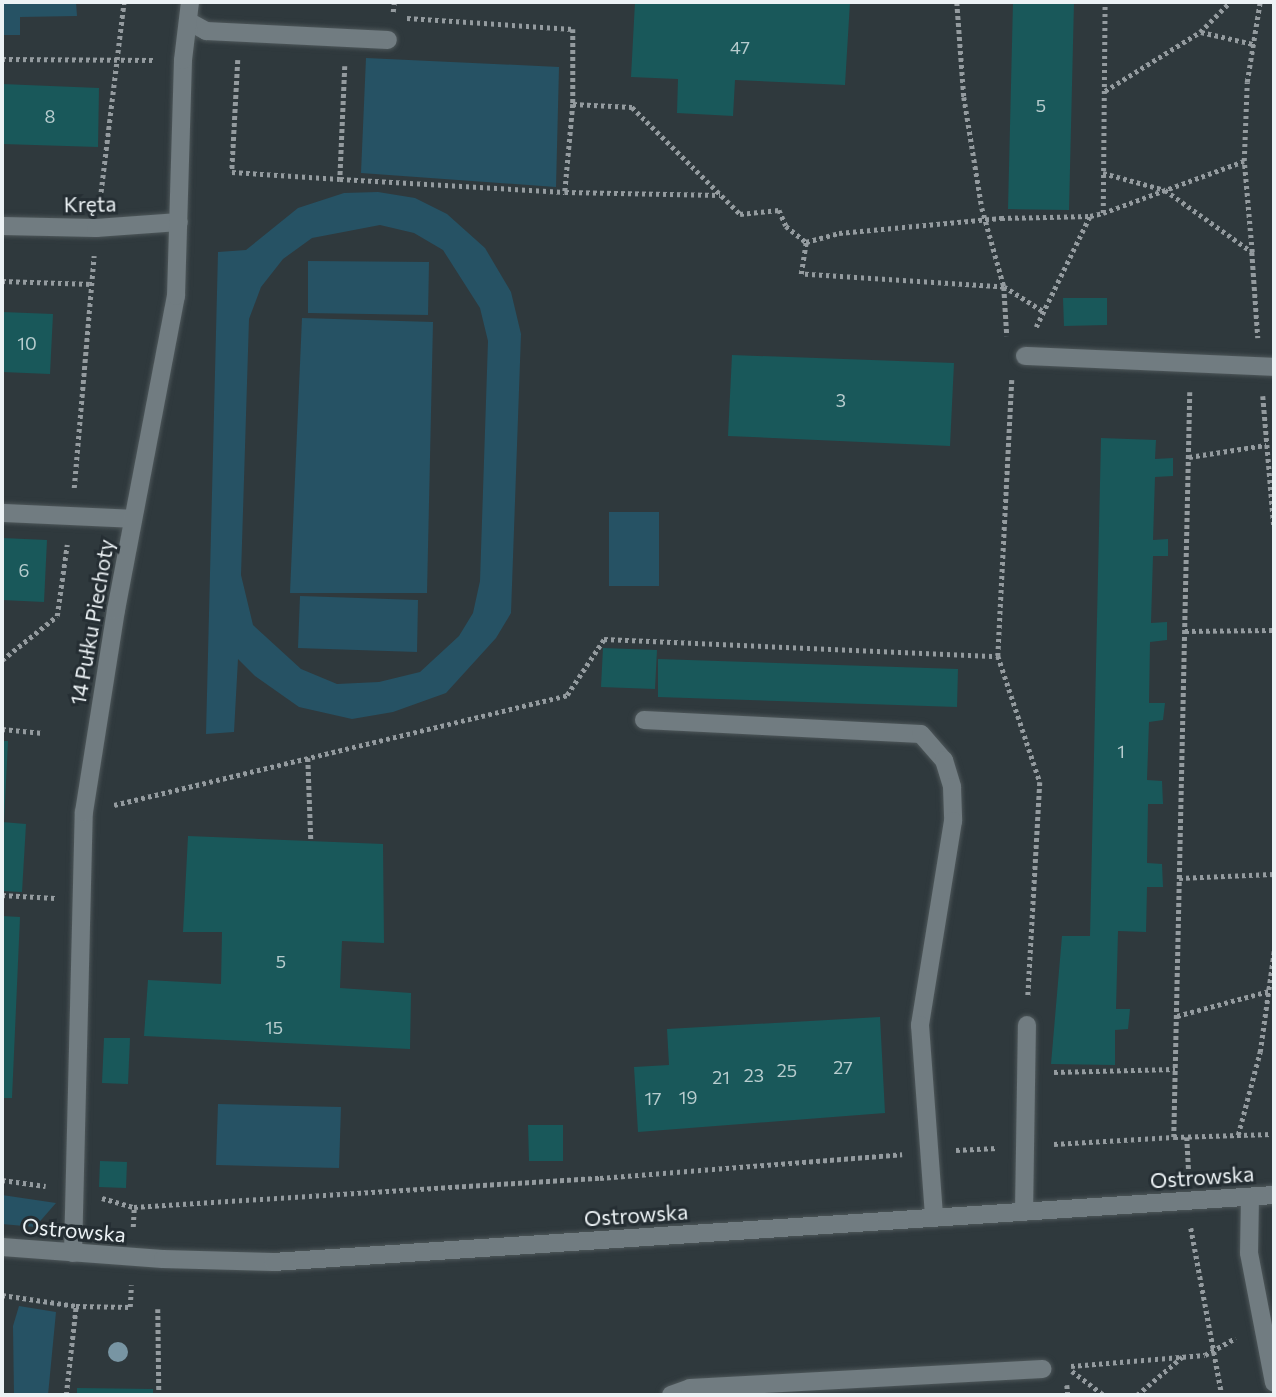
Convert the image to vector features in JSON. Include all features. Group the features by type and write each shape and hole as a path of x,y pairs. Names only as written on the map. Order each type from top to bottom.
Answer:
{"street":[{"name":"14 Pułku Piechoty","path":"73,1253 84,812 133,519 176,296 190,2"},
{"path":"188,21 206,31 388,40"},
{"name":"Kręta","path":"2,226 96,228 179,222"},
{"path":"1025,356 1274,367"},
{"path":"2,513 133,519"},
{"path":"644,720 920,734 938,750 952,787 953,821 920,1025 934,1216"},
{"path":"1024,1212 1027,1025"},
{"name":"Ostrowska","path":"2,1247 273,1262 1274,1195"},
{"path":"1250,1197 1249,1253 1268,1323 1274,1383"},
{"path":"671,1395 690,1388 1042,1369"}],"path":[{"path":"2,660 57,616 71,517 96,228 124,2"},
{"path":"394,2 393,17 573,29 573,104 565,192"},
{"path":"957,2 964,97 985,219 1004,287 1007,340"},
{"path":"1103,214 1105,2"},
{"path":"1104,91 1200,32 1230,2"},
{"path":"1103,173 1165,190 1252,252 1244,161 1253,44 1260,2"},
{"path":"1200,32 1253,44"},
{"path":"239,51 232,173 565,192 721,195"},
{"path":"340,179 345,58"},
{"path":"2,59 118,60"},
{"path":"573,104 632,107 740,214 779,210 786,226 806,242"},
{"path":"806,242 839,233 985,219 1103,214 1244,161"},
{"path":"1008,386 1025,356 1042,311 1090,216"},
{"path":"806,242 801,274 1004,287 1042,311"},
{"path":"2,281 92,284"},
{"path":"1174,1137 1191,364"},
{"path":"1008,375 998,656 1040,782 1027,1025"},
{"path":"1189,457 1266,446"},
{"path":"1185,631 1274,630"},
{"path":"84,812 567,695 604,639 998,656"},
{"path":"2,729 43,733"},
{"path":"308,758 311,841"},
{"path":"1179,878 1274,874"},
{"path":"2,895 80,899"},
{"path":"1238,1135 1260,1052 1274,951"},
{"path":"1177,1016 1269,991"},
{"path":"1026,1073 1175,1069"},
{"path":"2,1180 74,1190 134,1207 600,1178 930,1152 1174,1137 1274,1134"},
{"path":"1187,1137 1192,1246 1222,1395"},
{"path":"2,1296 76,1306 130,1307"},
{"path":"66,1395 76,1306"},
{"path":"158,1309 159,1395"},
{"path":"1104,1395 1066,1366 1205,1355"},
{"path":"1137,1395 1182,1357"}],"shaded area":[{"path":"2,2 76,2 77,16 20,17 20,35 2,35"},
{"path":"366,58 559,67 556,187 361,173"},
{"path":"378,192 415,198 447,214 485,248 511,292 521,334 511,613 496,638 446,693 393,712 352,719 299,707 255,676 238,659 234,732 206,734 218,252 246,250 298,208 344,193","holes":["380,225 414,233 443,250 480,308 488,341 480,581 473,613 459,636 420,672 379,682 337,684 301,669 253,625 241,575 249,319 261,287 283,259 312,238"]},
{"path":"308,261 429,262 428,315 308,313"},
{"path":"302,318 433,322 427,593 290,593"},
{"path":"609,512 659,512 659,586 609,586"},
{"path":"300,596 418,600 417,652 298,648"},
{"path":"218,1104 341,1107 339,1168 216,1165"},
{"path":"2,1195 56,1203 35,1227 2,1224"},
{"path":"19,1306 56,1312 48,1395 14,1395 13,1326"}],"building":[{"path":"635,2 850,2 845,85 735,80 733,116 677,113 678,79 631,77"},
{"path":"1013,2 1074,2 1069,210 1008,209"},
{"path":"2,84 99,88 98,147 2,144"},
{"path":"1063,298 1107,298 1107,325 1064,326"},
{"path":"2,312 53,314 50,374 2,372"},
{"path":"732,355 954,363 950,446 728,436"},
{"path":"1101,438 1156,440 1155,459 1173,458 1173,476 1155,477 1153,540 1168,539 1168,556 1153,556 1151,623 1167,622 1167,640 1150,642 1149,703 1165,703 1163,720 1149,722 1147,780 1162,781 1163,804 1148,804 1147,863 1162,864 1163,887 1147,887 1146,932 1118,931 1116,1009 1130,1009 1128,1029 1115,1030 1115,1065 1051,1064 1062,936 1090,936"},
{"path":"2,538 47,540 44,602 2,600"},
{"path":"603,648 657,650 655,689 601,687"},
{"path":"658,659 958,669 957,707 658,697"},
{"path":"2,741 8,741 4,822 2,822"},
{"path":"2,822 26,824 22,892 2,891"},
{"path":"188,836 383,844 384,943 342,941 340,988 411,993 410,1049 144,1036 148,980 221,984 222,932 183,932"},
{"path":"2,916 20,917 12,1098 2,1098"},
{"path":"880,1017 885,1113 638,1132 634,1067 669,1065 667,1029"},
{"path":"104,1038 130,1038 128,1084 102,1083"},
{"path":"528,1125 563,1125 563,1161 529,1161"},
{"path":"100,1161 127,1162 126,1188 99,1187"},
{"path":"77,1388 153,1389 153,1395 77,1395"}]}
